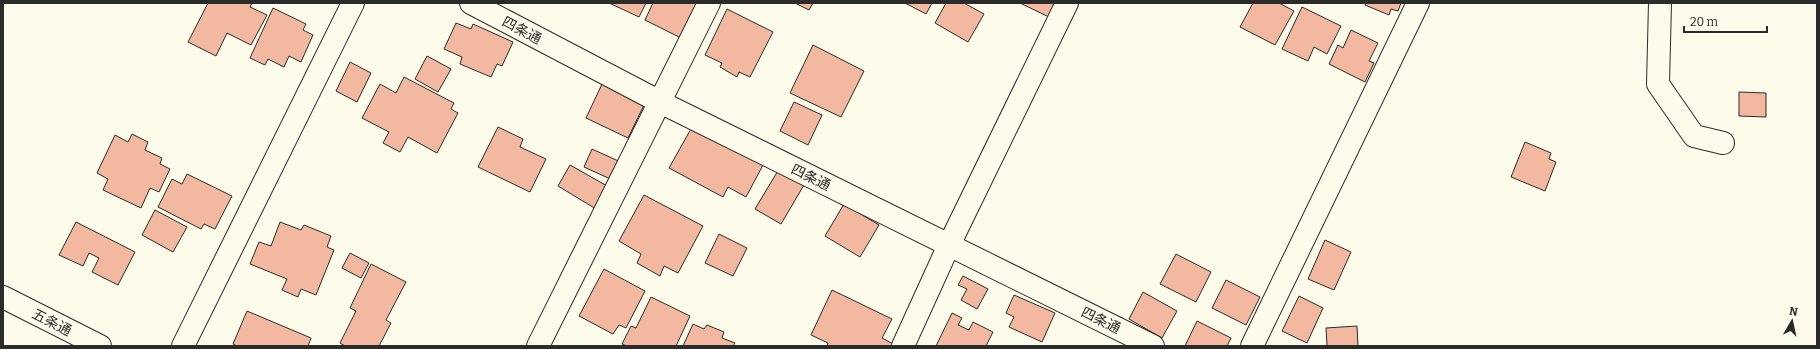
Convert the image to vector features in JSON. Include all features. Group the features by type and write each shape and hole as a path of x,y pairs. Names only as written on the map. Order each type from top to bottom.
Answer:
{"street":[{"path":"183,346 352,3"},
{"name":"四条通","path":"471,3 660,102 1153,346"},
{"path":"538,346 709,3"},
{"path":"903,346 949,245 1067,3"},
{"path":"1252,346 1418,3"},
{"path":"1660,3 1658,84 1694,136 1723,143"},
{"name":"五条通","path":"3,297 100,346"}],"building":[{"path":"208,3 252,3 250,7 267,15 251,45 227,33 216,56 188,42"},
{"path":"609,3 646,3 639,17"},
{"path":"653,3 693,3 699,6 683,39 645,20"},
{"path":"795,3 813,3 809,10"},
{"path":"905,3 932,3 926,14"},
{"path":"946,3 964,3 984,14 968,42 935,23"},
{"path":"1020,3 1058,3 1051,18"},
{"path":"1253,3 1279,3 1294,11 1275,45 1240,27"},
{"path":"1366,3 1401,3 1398,11 1391,9 1389,15 1365,5"},
{"path":"1302,7 1341,26 1327,54 1314,47 1308,61 1282,49"},
{"path":"273,8 306,24 303,30 313,35 301,62 289,56 284,67 268,59 265,65 250,58"},
{"path":"727,9 773,32 750,77 739,72 737,77 720,67 722,63 705,55"},
{"path":"456,23 471,29 473,24 513,42 502,66 497,64 491,77 460,64 462,57 444,49"},
{"path":"1351,30 1378,43 1369,61 1374,63 1365,82 1329,64 1338,45 1343,48"},
{"path":"813,45 864,71 841,117 790,93"},
{"path":"427,56 451,69 438,92 415,79"},
{"path":"350,62 371,73 357,102 336,91"},
{"path":"404,77 454,103 451,109 458,113 437,153 408,137 400,152 383,143 389,132 362,118 380,84 396,93"},
{"path":"602,84 644,105 628,138 586,118"},
{"path":"1739,92 1766,93 1766,117 1739,116"},
{"path":"794,102 822,115 808,145 780,131"},
{"path":"498,127 523,139 520,147 546,159 530,192 478,167"},
{"path":"692,127 763,165 746,197 728,187 723,197 669,168"},
{"path":"132,134 148,142 145,150 162,158 160,164 170,169 159,192 150,188 141,208 103,190 108,179 97,173 115,135 128,142"},
{"path":"1525,142 1551,153 1549,159 1556,162 1545,191 1511,177"},
{"path":"592,149 625,164 617,182 584,167"},
{"path":"570,165 609,187 596,209 558,186"},
{"path":"779,169 804,185 781,224 755,209"},
{"path":"187,174 232,196 215,229 204,224 201,229 158,207 172,179 182,184"},
{"path":"644,195 703,226 678,273 664,266 660,276 637,263 641,254 619,241"},
{"path":"844,204 879,225 860,257 825,236"},
{"path":"155,210 187,227 173,252 142,235"},
{"path":"76,222 135,252 118,285 92,272 99,258 89,253 83,266 59,255"},
{"path":"280,222 301,230 304,225 331,236 327,247 334,250 316,295 301,289 298,297 282,290 287,279 250,264 259,242 271,246"},
{"path":"719,234 747,248 733,276 705,263"},
{"path":"1325,240 1351,252 1334,290 1308,279"},
{"path":"350,253 369,263 361,278 342,268"},
{"path":"1176,254 1211,272 1196,302 1160,284"},
{"path":"371,264 406,282 386,320 391,323 379,346 345,346 340,343 356,311 350,308"},
{"path":"604,269 645,291 626,328 619,325 613,334 579,316"},
{"path":"963,276 988,289 977,309 961,300 967,289 958,285"},
{"path":"1226,280 1260,297 1246,325 1212,308"},
{"path":"832,290 892,319 882,338 895,346 827,346 828,343 811,335"},
{"path":"1143,292 1177,311 1162,338 1129,319"},
{"path":"1014,295 1055,313 1042,342 1009,327 1014,317 1006,313"},
{"path":"1299,296 1323,308 1307,343 1282,331"},
{"path":"651,297 690,316 676,346 627,346 622,344 631,326 636,328"},
{"path":"247,311 311,338 308,346 237,346 233,344"},
{"path":"952,313 962,318 958,325 969,330 973,322 993,332 986,346 936,346"},
{"path":"1197,321 1231,338 1227,346 1185,346"},
{"path":"693,324 704,329 707,325 724,332 722,338 735,343 733,346 683,346"},
{"path":"1357,326 1358,346 1327,346 1326,328"}]}
